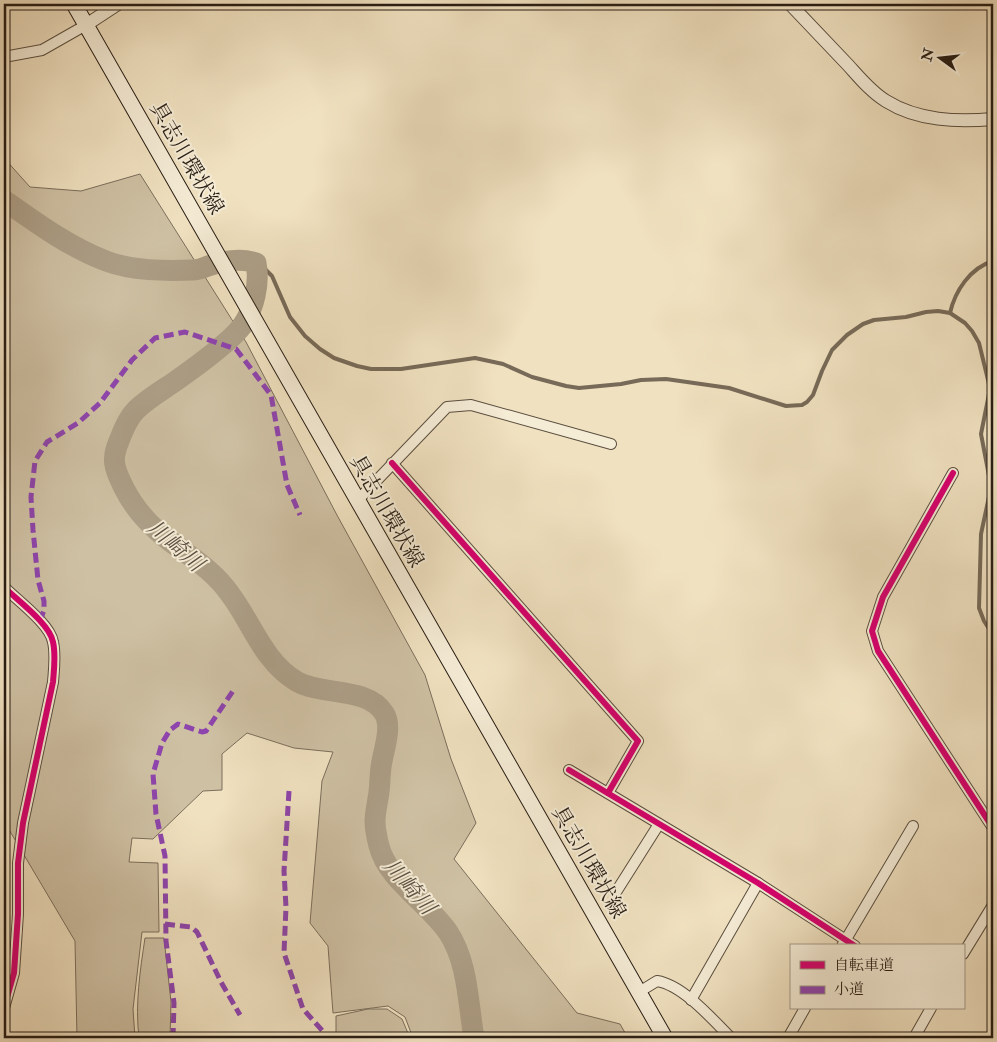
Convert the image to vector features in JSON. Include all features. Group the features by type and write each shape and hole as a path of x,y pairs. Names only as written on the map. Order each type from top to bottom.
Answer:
{"main road":[{"name":"具志川環状線","path":"74,4 665,1038"}],"street":[{"path":"4,57 42,50 118,4"},
{"path":"790,4 868,86 885,101 919,115 940,119 993,118"},
{"path":"357,501 392,462 447,407 471,405 611,444"},
{"path":"392,462 638,741 608,793"},
{"path":"953,473 883,597 872,632 878,652 993,828"},
{"path":"4,587 48,630 53,641 54,666 53,682 23,823 18,863 18,914 14,974 4,1008"},
{"path":"569,770 758,884 843,943 913,826"},
{"path":"616,892 659,824"},
{"path":"691,1000 758,884"},
{"path":"964,952 993,905"},
{"path":"639,992 657,981 667,983 691,1000 731,1038"},
{"path":"788,1038 805,1010"},
{"path":"914,1038 930,1010"}],"shaded area":[{"path":"4,158 30,187 81,191 140,174 246,342 338,517 425,675 451,759 476,823 454,859 577,1013 620,1024 628,1038 413,1038 405,1017 388,1006 333,1013 328,946 310,923 322,781 333,752 294,748 247,733 222,754 222,790 203,791 153,839 132,838 129,862 158,863 159,932 142,932 133,1009 135,1038 77,1038 75,941 8,828 4,860"},
{"path":"145,938 164,938 171,1002 170,1038 139,1038 138,1000"},
{"path":"368,1009 387,1009 402,1019 410,1038 336,1038 336,1016"}],"waterway":[{"name":"川崎川","path":"4,200 79,249 106,261 127,267 149,270 197,270 232,261 256,263 255,296 250,312 242,326 229,340 133,413 124,428 116,449 114,458 116,468 129,497 147,521 219,580 238,605 266,652 285,673 306,686 367,699 376,704 384,713 387,719 388,732 375,814 379,846 383,858 390,869 440,921 455,944 460,956 466,983 474,1038"},
{"path":"950,313 952,305 965,281 977,269 993,261"},
{"path":"256,263 261,265 272,276 290,317 305,336 334,358 357,366 371,369 401,369 475,358 503,364 532,377 566,386 579,388 641,380 666,379 729,388 786,406 802,405 807,402 813,395 832,350 847,335 863,324 874,320 906,317 926,312 950,313 965,323 979,343 989,384 989,394 981,434 990,481 990,492 981,534 979,608 984,621 993,635"}],"marked path":[{"path":"40,621 44,610 44,601 38,580 31,497 35,461 47,442 78,423 100,403 132,360 155,338 185,332 236,349 271,395 287,485 300,515"},
{"path":"173,1038 174,1003 166,941 165,856 156,814 153,774 162,743 170,730 178,724 202,732 206,731 235,688"},
{"path":"289,791 284,871 286,907 284,953 303,1009 329,1038"},
{"path":"165,924 191,927 197,932 221,982 240,1015"}],"cycle path":[{"path":"392,463 638,741 608,793"},
{"path":"953,473 883,597 872,631 878,651 993,828"},
{"path":"4,587 40,620 46,628 51,635 55,657 53,682 23,823 18,863 18,914 14,973 4,1008"},
{"path":"569,770 758,883 852,944"}]}
